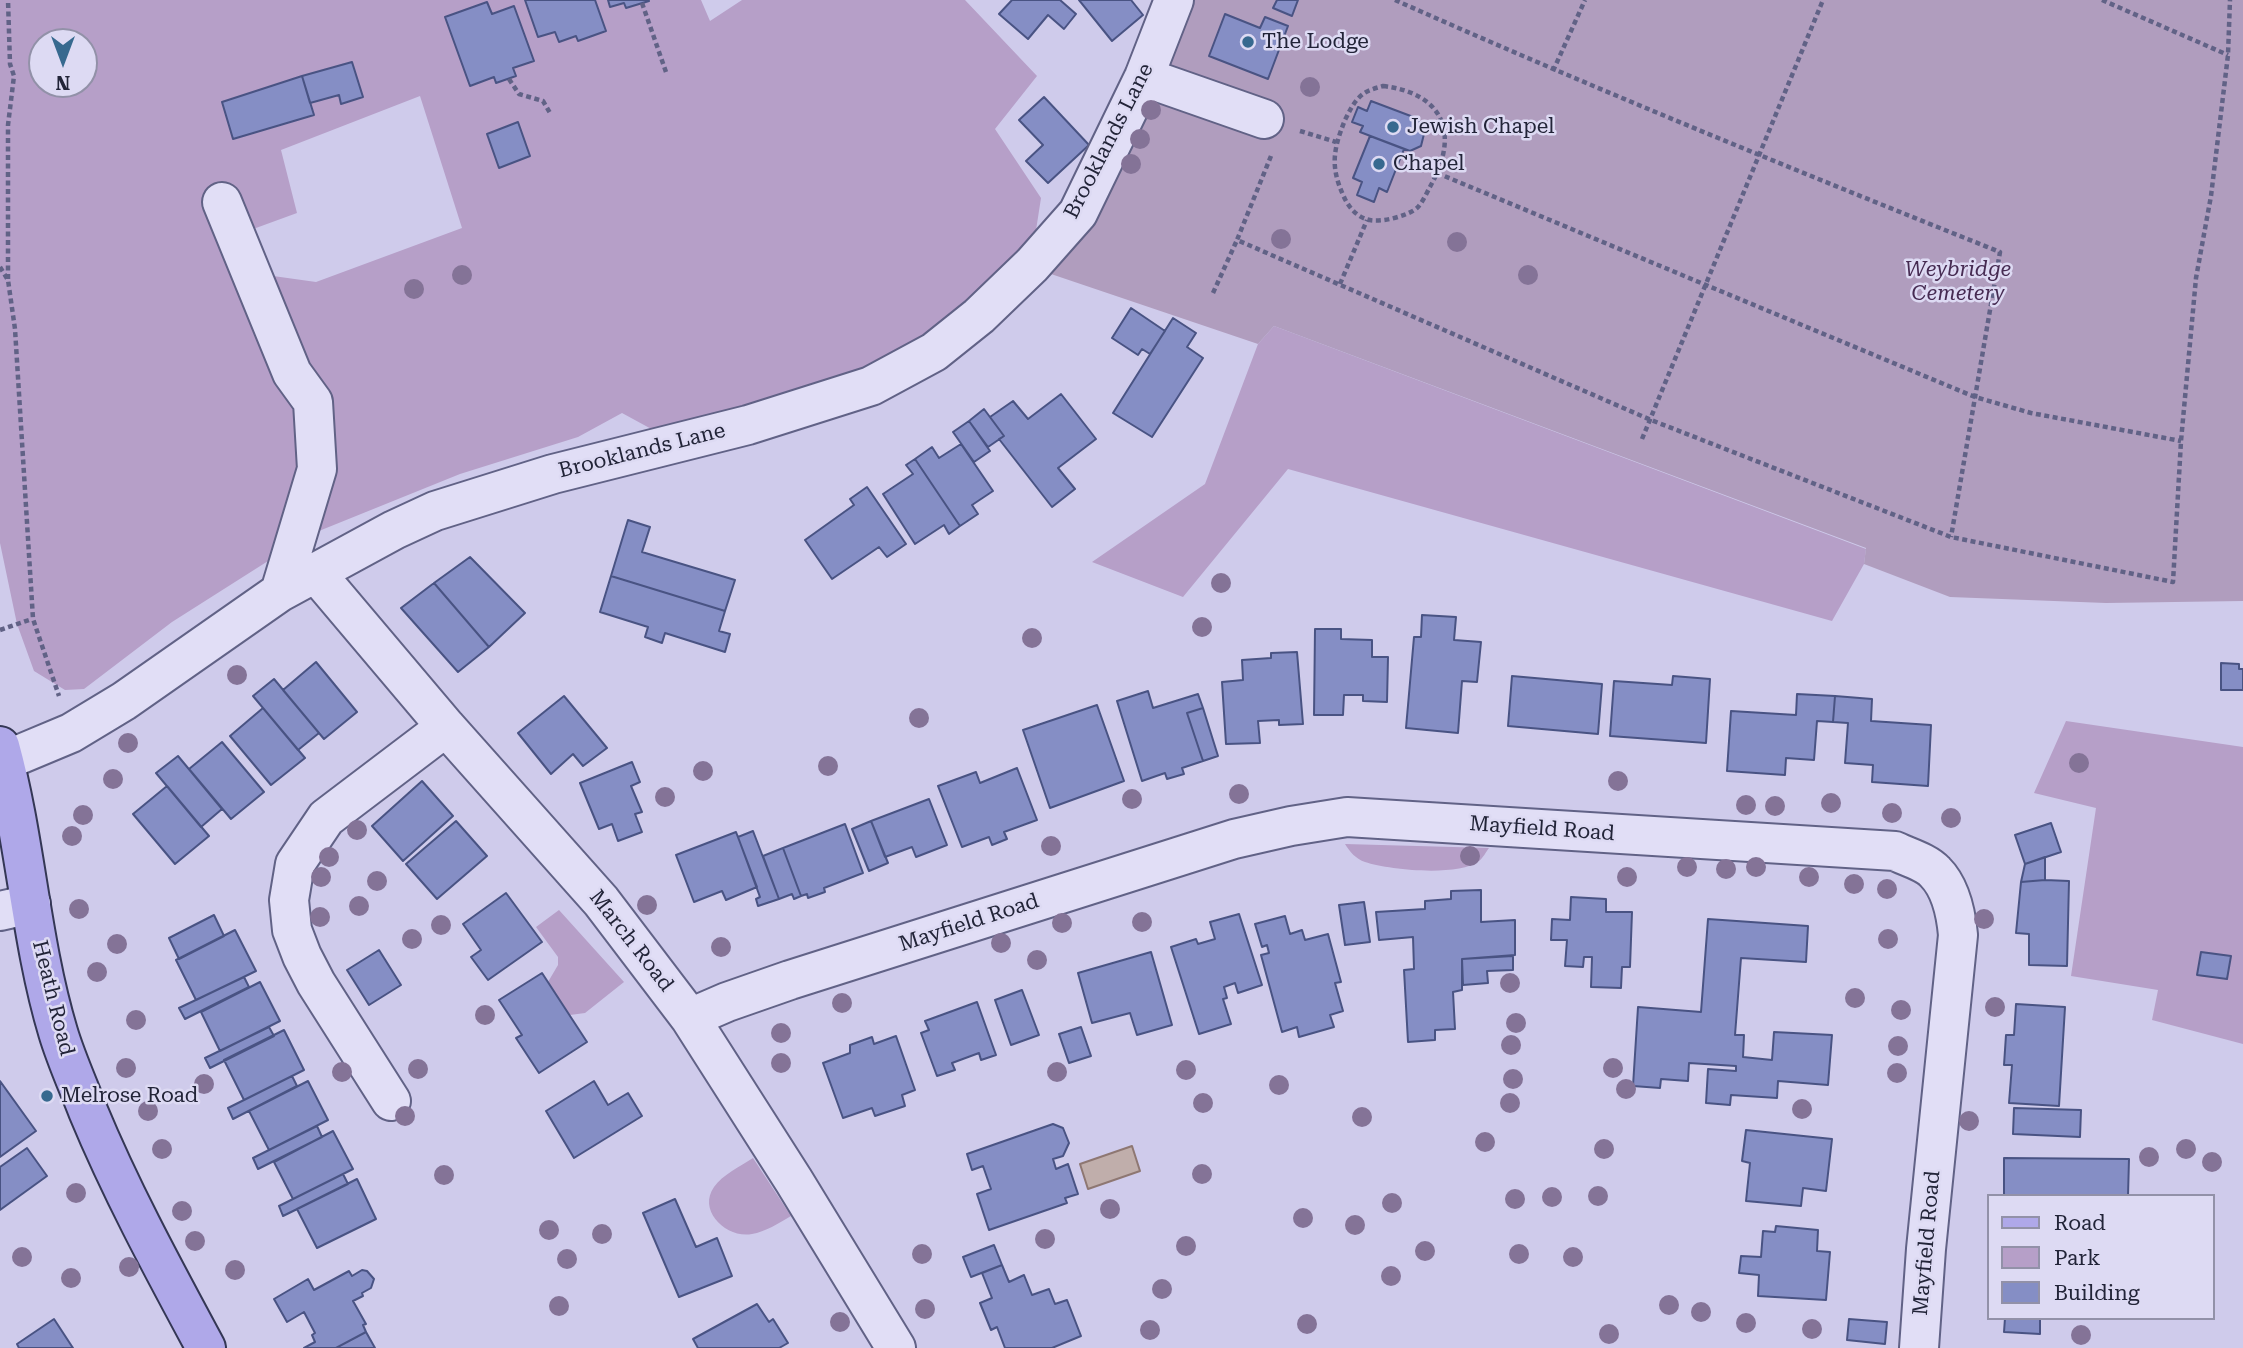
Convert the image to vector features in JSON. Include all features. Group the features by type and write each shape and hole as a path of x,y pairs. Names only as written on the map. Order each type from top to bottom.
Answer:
{"main road":[{"name":"Heath Road","path":"2,754 15,908 46,982 58,1033 108,1159 142,1231 206,1348"}],"street":[{"name":"Brooklands Lane","path":"2,754 71,733 124,701 280,592 435,511 553,474 748,425 870,386 934,352 979,316 1032,265 1077,214 1144,77 1160,9"},
{"path":"1144,77 1268,135"},
{"path":"222,202 292,373 313,402 317,469 280,592"},
{"name":"March Road","path":"315,572 446,727 601,901 690,1018 897,1348"},
{"path":"391,1101 316,983 302,956 292,930 289,901 295,864 326,818 446,727"},
{"name":"Mayfield Road","path":"690,1018 790,980 1234,839 1347,817 1895,851 1935,871 1947,889 1956,914 1958,935 1926,1249 1919,1348"}],"path":[{"path":"8,0 10,64 13,76 8,125 8,280 15,329 33,619 62,705"},
{"path":"1395,0 1553,71 2000,252 1951,537"},
{"path":"1553,71 1585,0"},
{"path":"1642,439 1823,0"},
{"path":"2102,0 2228,55"},
{"path":"1237,240 1651,420 1951,537 2173,582 2181,441 2196,278 2211,196 2228,55 2230,0"},
{"path":"642,2 666,72"},
{"path":"509,79 519,94 543,101 550,113"},
{"path":"1383,86 1407,90 1439,112 1445,143 1437,173 1416,208 1402,216 1367,220 1348,206 1337,183 1333,159 1336,142 1353,104 1364,92 1383,86"},
{"path":"1213,293 1237,240 1268,135"},
{"path":"1437,173 1975,397 2031,413 2181,441"},
{"path":"1340,284 1367,220"},
{"path":"0,267 8,280"},
{"path":"0,630 33,619"}],"green space":[{"path":"0,0 701,0 710,21 742,0 965,0 1037,76 995,129 1041,198 1027,288 701,456 622,413 578,437 460,474 309,535 172,622 84,689 65,690 34,671 17,624 0,543","holes":["420,96 462,228 316,282 266,275 245,232 297,213 281,150"]},
{"name":"Weybridge Cemetery","path":"1192,0 2243,0 2243,601 2106,603 1950,597 1864,564 1866,548 1274,326 1258,344 1051,274 1103,192"},
{"path":"1274,326 1866,549 1864,564 1832,621 1288,469 1183,597 1092,562 1205,484 1258,344"},
{"path":"2066,721 2243,747 2243,1044 2152,1020 2158,990 2071,976 2096,808 2034,793"},
{"path":"1345,844 1489,848 1480,860 1469,866 1423,870 1365,862 1354,855"},
{"path":"559,910 624,982 585,1013 570,1015 548,982 558,965 558,957 536,927"},
{"path":"753,1158 791,1216 762,1231 742,1234 725,1228 717,1221 709,1205 710,1196 722,1179"}],"shaded area":[{"path":"1132,1146 1140,1171 1088,1189 1080,1164"}],"building":[{"path":"525,0 595,0 606,31 578,41 576,36 559,42 555,32 538,37"},
{"path":"608,0 649,1 626,8 624,3 610,7"},
{"path":"1012,0 1060,0 1076,14 1064,29 1048,15 1028,39 999,14"},
{"path":"1079,0 1131,0 1143,15 1112,41"},
{"path":"1277,0 1298,0 1292,16 1273,8"},
{"path":"487,2 492,14 514,6 534,61 513,68 516,76 496,83 494,77 470,86 445,17"},
{"name":"The Lodge","path":"1225,14 1260,28 1265,17 1288,26 1268,79 1209,56"},
{"path":"352,62 363,97 341,104 339,95 310,103 302,76"},
{"path":"302,76 314,115 233,139 222,102"},
{"path":"1044,97 1089,145 1048,183 1026,161 1043,145 1019,120"},
{"name":"Jewish Chapel","path":"1371,101 1416,118 1424,127 1421,146 1410,151 1360,132 1363,126 1352,122 1358,107 1367,111"},
{"path":"518,122 530,156 499,168 487,134"},
{"name":"Chapel","path":"1370,136 1404,149 1387,192 1379,188 1374,202 1357,195 1362,182 1353,178"},
{"path":"1131,308 1165,331 1150,354 1142,349 1138,355 1112,338"},
{"path":"1173,318 1196,333 1187,347 1203,358 1152,437 1113,413"},
{"path":"1061,394 1096,439 1058,468 1075,489 1052,507 999,439 1004,436 990,417 1013,401 1028,419"},
{"path":"984,409 1004,436 988,447 969,421"},
{"path":"969,421 990,451 974,462 953,432"},
{"path":"961,444 993,491 972,505 978,514 960,526 915,459 932,447 939,458"},
{"path":"915,459 960,526 949,534 944,525 915,544 883,494 913,474 906,465"},
{"path":"867,487 906,544 887,557 879,547 832,579 805,540 854,505 850,499"},
{"path":"628,520 650,527 642,552 735,580 725,611 611,576"},
{"path":"470,557 525,613 489,647 434,583"},
{"path":"611,576 725,611 719,631 730,634 725,652 665,633 662,643 645,637 648,627 600,612"},
{"path":"434,583 489,647 458,672 401,608"},
{"path":"1422,615 1456,617 1454,640 1481,642 1477,682 1462,681 1458,733 1406,728 1414,637 1421,637"},
{"path":"1315,629 1341,629 1341,639 1372,640 1372,657 1388,657 1387,702 1363,701 1363,695 1344,695 1343,715 1314,715"},
{"path":"1297,652 1303,724 1279,725 1279,720 1258,721 1260,743 1226,744 1222,682 1243,680 1242,660 1271,658 1271,653"},
{"path":"316,662 357,712 324,739 283,690"},
{"path":"2221,663 2239,664 2239,669 2243,669 2243,690 2221,690"},
{"path":"1512,676 1602,684 1598,734 1508,726"},
{"path":"1673,676 1710,679 1706,743 1610,736 1614,681 1672,685"},
{"path":"274,679 319,733 298,750 253,696"},
{"path":"1148,691 1153,708 1198,694 1203,708 1187,713 1203,761 1182,768 1184,774 1167,779 1165,773 1142,781 1117,701"},
{"path":"1797,694 1835,696 1833,722 1817,721 1814,760 1786,758 1785,775 1727,771 1731,711 1796,715"},
{"path":"564,696 607,748 583,766 573,754 551,774 518,733"},
{"path":"1835,696 1872,699 1871,721 1931,725 1928,786 1872,782 1873,765 1845,763 1848,723 1833,722"},
{"path":"1097,705 1124,781 1050,808 1023,730"},
{"path":"263,708 305,758 271,785 230,736"},
{"path":"1203,708 1218,756 1203,761 1187,713"},
{"path":"222,742 264,792 231,819 189,769"},
{"path":"178,756 222,809 201,827 156,773"},
{"path":"632,762 640,782 631,786 642,812 635,814 642,832 618,841 612,824 599,829 580,783"},
{"path":"1017,768 1037,820 1004,832 1007,839 992,845 989,837 962,847 938,786 976,772 980,783"},
{"path":"422,781 453,816 403,861 372,826"},
{"path":"167,786 209,836 175,864 133,814"},
{"path":"929,799 947,845 916,857 912,847 885,857 871,821"},
{"path":"456,821 487,856 437,899 406,864"},
{"path":"871,821 888,863 869,871 852,829"},
{"path":"2051,823 2061,852 2025,864 2015,835"},
{"path":"845,824 863,873 824,888 825,892 808,898 807,894 801,896 783,848"},
{"path":"753,831 779,899 758,906 756,899 760,897 738,837"},
{"path":"736,832 757,887 726,900 722,891 694,902 676,855"},
{"path":"783,848 801,896 794,899 792,894 779,899 763,856"},
{"path":"2045,857 2045,880 2021,882 2025,864"},
{"path":"2069,881 2067,966 2029,965 2029,934 2016,933 2021,882"},
{"path":"1481,890 1481,922 1515,920 1515,955 1462,959 1462,990 1453,992 1455,1029 1435,1030 1435,1040 1408,1042 1404,970 1414,969 1413,937 1379,940 1376,912 1425,909 1425,901 1451,899 1451,891"},
{"path":"506,893 542,942 488,980 471,957 481,950 463,924"},
{"path":"1571,897 1606,899 1606,912 1632,912 1630,967 1622,967 1621,988 1591,987 1592,957 1584,957 1583,967 1565,966 1567,940 1551,940 1552,919 1570,920"},
{"path":"1364,902 1370,942 1345,945 1339,905"},
{"path":"1239,914 1262,985 1238,993 1235,983 1224,987 1227,998 1223,999 1231,1024 1199,1034 1171,947 1196,939 1198,944 1215,939 1210,922"},
{"path":"214,915 224,936 179,959 169,938"},
{"path":"1285,916 1290,934 1302,930 1305,940 1328,934 1341,982 1335,983 1343,1011 1330,1015 1334,1027 1299,1037 1297,1027 1282,1032 1261,955 1269,953 1267,945 1262,947 1255,924"},
{"path":"1708,919 1808,926 1806,962 1741,958 1735,1035 1744,1035 1743,1057 1772,1060 1774,1032 1832,1035 1828,1085 1778,1081 1777,1098 1731,1095 1730,1105 1706,1103 1708,1069 1736,1071 1736,1066 1689,1063 1688,1081 1661,1079 1660,1088 1633,1086 1638,1007 1701,1012"},
{"path":"235,930 256,971 196,1000 176,960"},
{"path":"379,950 401,985 369,1005 347,970"},
{"path":"1151,952 1172,1025 1137,1035 1130,1013 1092,1023 1078,973"},
{"path":"2201,952 2231,956 2227,979 2197,975"},
{"path":"1513,956 1513,970 1487,971 1488,983 1463,985 1462,959"},
{"path":"542,973 587,1042 539,1073 516,1038 522,1035 499,1000"},
{"path":"244,977 249,987 185,1019 179,1008"},
{"path":"260,982 280,1021 220,1051 201,1012"},
{"path":"1022,990 1039,1035 1011,1045 995,1000"},
{"path":"977,1002 996,1055 981,1060 979,1053 952,1063 955,1070 937,1076 921,1033 929,1030 925,1021"},
{"path":"2016,1004 2065,1007 2059,1106 2009,1103 2012,1065 2004,1065 2006,1035 2014,1035"},
{"path":"269,1027 274,1036 210,1068 205,1058"},
{"path":"1081,1027 1091,1056 1069,1063 1059,1034"},
{"path":"284,1030 304,1070 244,1100 224,1060"},
{"path":"896,1036 915,1090 902,1095 905,1106 875,1116 872,1108 843,1118 823,1063 850,1053 850,1045 872,1037 874,1044"},
{"path":"292,1076 297,1086 233,1119 228,1108"},
{"path":"0,1081 36,1131 0,1157"},
{"path":"308,1081 328,1120 269,1150 249,1111"},
{"path":"594,1081 608,1105 628,1093 642,1116 574,1158 546,1111"},
{"path":"2014,1108 2081,1110 2080,1137 2013,1134"},
{"path":"1053,1124 1063,1128 1069,1143 1063,1156 1053,1159 1056,1169 1068,1164 1078,1194 1065,1198 1067,1203 989,1230 977,1194 991,1189 983,1166 972,1170 967,1154"},
{"path":"317,1126 322,1137 258,1169 253,1158"},
{"path":"1746,1130 1832,1139 1826,1191 1803,1188 1801,1206 1746,1201 1750,1163 1742,1161"},
{"path":"333,1131 353,1169 293,1199 274,1162"},
{"path":"27,1148 47,1176 0,1210 0,1167"},
{"path":"2004,1158 2129,1159 2128,1194 2004,1194"},
{"path":"343,1174 348,1184 283,1216 279,1206"},
{"path":"357,1179 376,1219 317,1248 297,1209"},
{"path":"675,1199 696,1247 717,1238 732,1276 679,1297 643,1213"},
{"path":"1776,1226 1818,1230 1817,1251 1830,1252 1826,1300 1758,1296 1759,1275 1739,1273 1741,1256 1761,1257 1763,1231 1775,1232"},
{"path":"994,1245 1002,1265 971,1277 963,1257"},
{"path":"1002,1265 1009,1282 1024,1275 1032,1295 1049,1289 1055,1304 1067,1300 1081,1336 1052,1348 1005,1348 997,1327 991,1330 980,1303 992,1298 982,1273"},
{"path":"362,1270 367,1271 374,1279 371,1288 353,1301 366,1324 363,1325 366,1332 336,1348 304,1348 315,1342 312,1335 315,1333 304,1312 287,1322 274,1299 308,1279 314,1290 349,1271 352,1276"},
{"path":"757,1304 769,1322 773,1319 788,1343 779,1348 698,1348 693,1339"},
{"path":"54,1319 73,1348 19,1348 17,1344"},
{"path":"1849,1319 1887,1322 1885,1344 1847,1340"},
{"path":"2005,1320 2040,1320 2040,1334 2004,1332"},
{"path":"366,1332 375,1348 336,1348"}],"place":[{"name":"The Lodge","path":"1248,42"},
{"name":"Jewish Chapel","path":"1393,127"},
{"name":"Chapel","path":"1379,164"},
{"name":"Melrose Road","path":"47,1096"}]}
